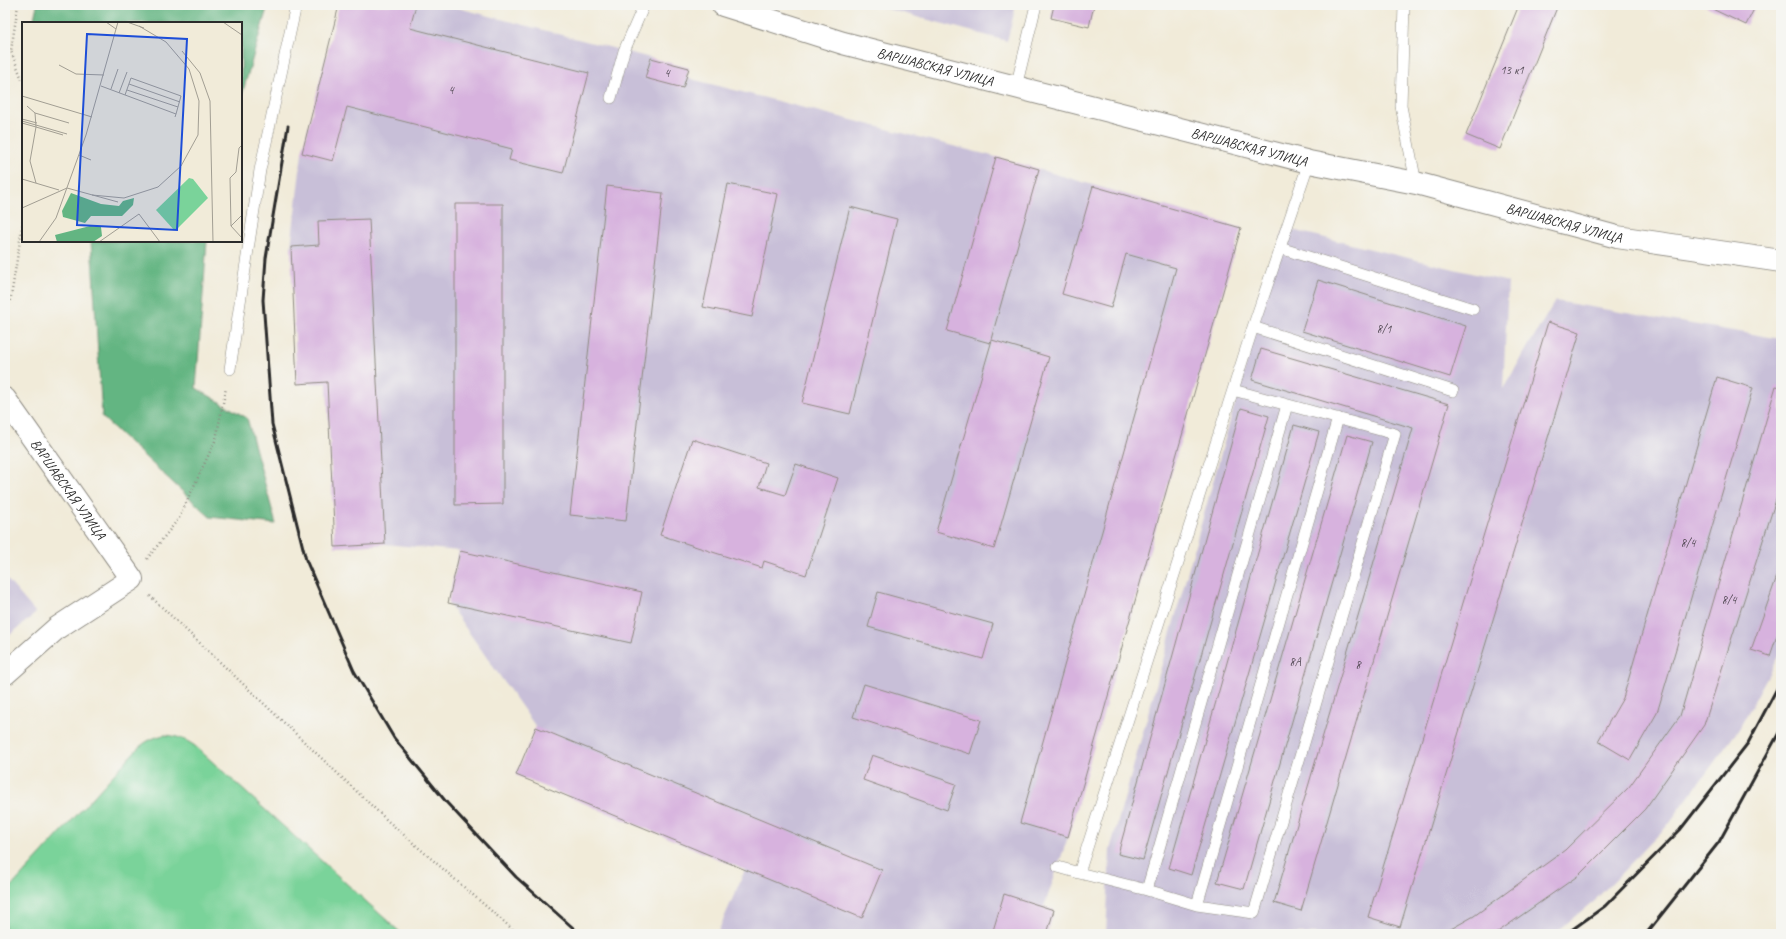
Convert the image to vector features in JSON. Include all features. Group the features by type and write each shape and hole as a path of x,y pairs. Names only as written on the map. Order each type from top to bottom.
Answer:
{"street":[{"name":"ВАРШАВСКАЯ УЛИЦА","path":"723,5 843,43 1309,162 1416,183 1617,237 1781,261"},
{"name":"ВАРШАВСКАЯ УЛИЦА","path":"5,399 132,579"},
{"path":"5,674 57,628 132,579"}],"lane":[{"path":"230,369 260,170 296,5"},
{"path":"611,98 624,51 644,5"},
{"path":"1016,87 1036,5"},
{"path":"1404,5 1401,106 1416,183"},
{"path":"1079,873 1253,327 1309,162"},
{"path":"1280,248 1473,310"},
{"path":"1253,327 1453,391"},
{"path":"1058,868 1147,890 1197,905 1254,913 1395,434 1233,390"},
{"path":"1147,890 1287,405"},
{"path":"1197,905 1338,418"}],"path":[{"path":"18,5 11,51 22,79"},
{"path":"5,316 11,297 22,227"},
{"path":"230,369 216,439 179,518 132,579 389,822 518,934"}],"shaded area":[{"path":"340,5 447,5 689,68 687,78 996,157 1241,228 1068,837 1044,907 1054,910 1047,934 720,934 718,932 745,870 516,775 536,727 448,603 459,551 385,544 335,547 327,383 297,384 291,247 302,153"},
{"path":"873,5 1016,5 1007,41"},
{"path":"1284,228 1508,282 1503,389 1555,301 1781,339 1781,651 1739,729 1667,826 1597,898 1554,934 1106,934 1110,850"},
{"path":"5,577 36,613 5,639"}],"green space":[{"path":"37,5 268,5 242,95 242,22 33,22"},
{"path":"91,242 207,242 196,388 247,418 276,524 210,517 102,417"},
{"path":"165,735 181,738 195,746 402,934 5,934 5,896 11,887 137,749 150,740"}],"building":[{"path":"339,5 416,5 410,28 589,73 563,173 509,160 512,149 347,107 333,161 302,153"},
{"path":"1054,5 1094,5 1089,27 1051,18"},
{"path":"1519,5 1558,5 1500,149 1466,135"},
{"path":"1704,5 1756,5 1746,25"},
{"path":"651,58 689,68 683,88 645,78"},
{"path":"996,157 1039,169 990,343 947,331"},
{"path":"728,184 778,194 752,317 703,307"},
{"path":"607,186 663,193 626,521 570,515"},
{"path":"1093,186 1241,228 1068,837 1020,823 1176,268 1126,254 1111,308 1062,294"},
{"path":"455,204 503,204 503,504 455,505"},
{"path":"850,207 897,219 850,414 802,403"},
{"path":"369,219 385,544 335,547 327,382 297,384 291,247 319,245 318,221"},
{"path":"1318,280 1466,326 1450,377 1302,331"},
{"path":"1548,322 1580,332 1400,927 1368,917"},
{"path":"992,340 1049,357 994,549 936,532"},
{"path":"1261,349 1449,404 1301,911 1274,903 1413,428 1252,380"},
{"path":"1717,377 1753,388 1657,713 1630,760 1598,741 1623,698"},
{"path":"1776,386 1781,387 1781,484 1704,725 1645,809 1579,875 1495,934 1442,934 1474,916 1565,850 1629,787 1680,716"},
{"path":"1241,408 1269,416 1143,860 1118,854"},
{"path":"1294,425 1319,432 1191,875 1169,868"},
{"path":"1347,435 1372,442 1244,889 1217,882"},
{"path":"692,439 766,463 759,487 785,495 796,464 838,478 806,575 764,561 762,568 660,535"},
{"path":"460,551 642,592 631,643 448,603"},
{"path":"1781,565 1781,624 1770,656 1751,650"},
{"path":"878,592 993,624 983,659 868,627"},
{"path":"864,684 981,720 970,754 853,717"},
{"path":"536,727 882,870 862,918 516,775"},
{"path":"872,755 956,784 947,810 863,780"},
{"path":"1004,894 1054,910 1047,934 992,934"}],"railway":[{"path":"288,126 266,258 263,300 272,424 306,560 354,671 394,738 447,803 516,877 580,934"},
{"path":"1566,934 1605,906 1680,830 1748,743 1781,681"},
{"path":"1646,934 1719,842 1781,729"}]}
